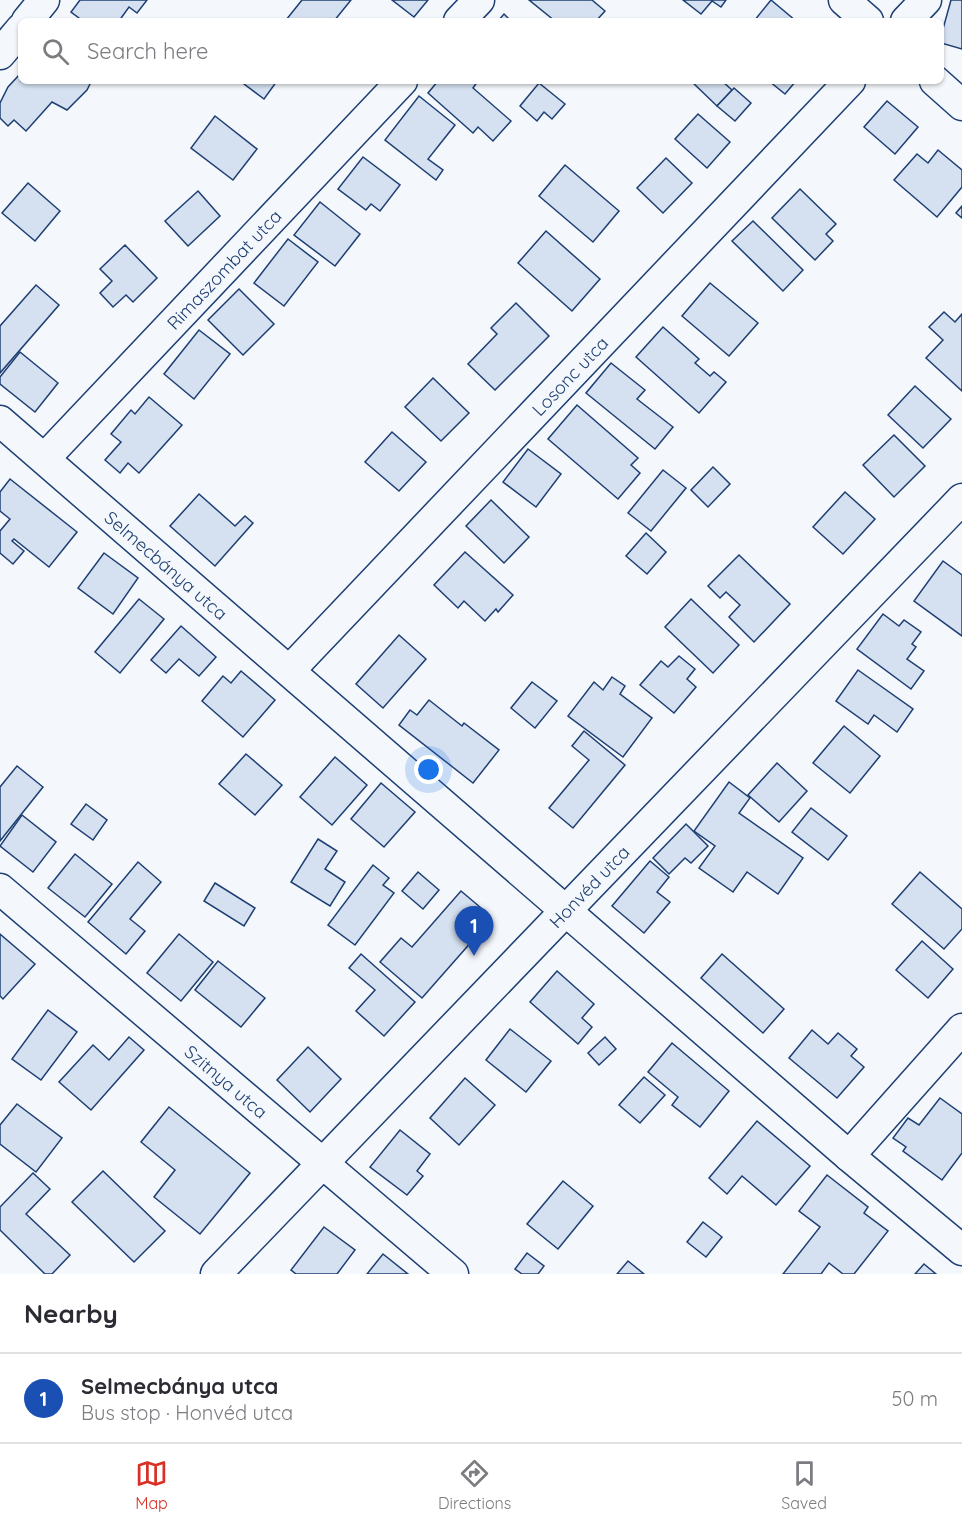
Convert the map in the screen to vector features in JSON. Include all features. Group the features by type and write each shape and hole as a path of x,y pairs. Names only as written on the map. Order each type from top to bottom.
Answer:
{"street":[{"path":"30,18 45,0"},
{"path":"462,18 479,0"},
{"path":"844,0 865,18"},
{"path":"909,18 926,0"},
{"path":"0,54 18,33"},
{"name":"Rimaszombat utca","path":"45,458 399,84"},
{"name":"Losonc utca","path":"290,670 847,84"},
{"path":"938,84 962,105"},
{"name":"Selmecbánya utca","path":"0,421 568,910 849,1156 962,1250"},
{"name":"Honvéd utca","path":"216,1274 962,499"},
{"name":"Szitnya utca","path":"0,889 453,1274"},
{"path":"849,1156 962,1029"}],"building":[{"path":"80,0 147,0 137,13 129,7 121,18 79,18 71,12"},
{"path":"302,0 351,0 336,18 288,18"},
{"path":"392,0 428,0 414,17"},
{"path":"529,0 592,0 605,11 599,18 551,18"},
{"path":"683,0 726,0 721,7 712,1 701,14"},
{"path":"771,0 792,18 756,18"},
{"path":"951,0 962,0 962,49 944,44 944,25"},
{"path":"18,76 18,84 90,84 67,110 52,102 26,131 14,120 8,126 0,118 0,103 8,87"},
{"path":"244,84 275,84 264,99"},
{"path":"436,84 476,84 473,88 511,121 493,141 478,127 473,133 428,93"},
{"path":"538,84 565,104 552,119 544,112 537,121 520,106"},
{"path":"694,84 725,84 732,90 717,106"},
{"path":"773,84 793,84 785,94"},
{"path":"734,88 751,103 735,121 717,106"},
{"path":"419,96 455,125 428,159 443,170 436,180 385,140"},
{"path":"887,101 918,127 895,154 864,127"},
{"path":"698,114 730,142 707,168 675,139"},
{"path":"215,116 257,149 233,180 191,148"},
{"path":"938,150 962,170 962,187 937,217 894,180 917,154 928,163"},
{"path":"363,157 400,185 380,211 371,204 366,210 338,189"},
{"path":"666,158 692,183 663,213 637,188"},
{"path":"565,165 619,211 593,242 539,196"},
{"path":"28,183 60,211 35,241 2,213"},
{"path":"800,189 836,224 826,234 833,241 815,260 772,218"},
{"path":"198,191 220,216 188,246 165,221"},
{"path":"320,202 360,234 335,266 294,235"},
{"path":"962,206 962,218 956,213"},
{"path":"753,221 803,270 783,291 732,241"},
{"path":"546,231 600,279 572,311 518,263"},
{"path":"288,239 318,262 284,306 254,283"},
{"path":"125,245 157,278 133,302 126,295 113,307 100,293 112,281 100,269"},
{"path":"710,283 758,323 729,356 682,316"},
{"path":"36,285 59,305 0,373 0,326"},
{"path":"239,289 274,324 243,355 208,320"},
{"path":"516,303 549,336 495,390 468,364 497,334 491,328"},
{"path":"944,312 955,322 962,314 962,391 926,358 943,340 929,327"},
{"path":"663,327 699,359 695,363 710,376 714,372 726,382 699,413 636,357"},
{"path":"199,330 230,354 194,399 164,374"},
{"path":"20,352 58,383 35,412 0,384 0,377"},
{"path":"611,363 645,390 637,399 673,427 655,449 586,393"},
{"path":"433,378 469,413 441,441 405,407"},
{"path":"915,386 951,419 923,448 888,415"},
{"path":"149,397 182,425 139,473 128,463 120,473 105,460 121,442 111,434 131,410 135,414"},
{"path":"577,405 638,458 631,465 640,473 618,499 548,439"},
{"path":"392,432 426,462 399,491 365,462"},
{"path":"894,435 925,466 894,497 863,465"},
{"path":"528,449 561,474 536,507 503,482"},
{"path":"713,467 730,484 708,507 691,490"},
{"path":"663,470 686,488 651,531 628,513"},
{"path":"10,479 77,532 49,567 14,539 12,541 24,551 13,564 0,553 0,531 10,519 0,511 0,492"},
{"path":"845,492 875,519 843,554 813,527"},
{"path":"199,494 235,526 245,516 253,523 215,566 170,526"},
{"path":"491,500 529,537 504,563 466,526"},
{"path":"646,533 666,552 647,574 626,556"},
{"path":"465,552 513,595 498,612 496,609 485,621 464,601 458,608 434,585"},
{"path":"104,553 138,578 113,614 78,588"},
{"path":"739,555 790,604 754,642 729,617 740,605 726,592 720,598 708,586"},
{"path":"943,561 962,575 962,636 914,601"},
{"path":"139,599 164,619 120,673 95,652"},
{"path":"691,599 739,645 713,673 665,627"},
{"path":"883,614 899,626 904,620 921,632 912,644 916,647 907,659 924,671 911,689 857,649"},
{"path":"181,626 216,657 199,676 179,659 166,673 151,660"},
{"path":"399,635 426,659 383,708 356,684"},
{"path":"679,656 695,669 687,679 696,687 674,713 640,685 661,661 668,667"},
{"path":"858,670 913,709 897,732 874,715 868,724 836,701"},
{"path":"241,671 275,700 243,737 202,701 223,676 231,683"},
{"path":"612,677 625,686 620,694 652,718 623,757 568,716 594,682 603,690"},
{"path":"532,682 557,701 535,728 511,708"},
{"path":"429,700 462,726 464,723 499,750 473,783 399,725 410,710 417,715"},
{"path":"844,726 880,756 850,793 813,763"},
{"path":"584,731 625,765 573,828 549,808 589,760 572,746"},
{"path":"246,754 282,785 255,815 219,784"},
{"path":"335,757 367,785 332,825 300,797"},
{"path":"777,763 807,791 779,822 748,795"},
{"path":"17,766 43,787 0,841 0,787"},
{"path":"729,782 750,798 739,813 803,858 778,894 747,872 733,892 699,868 715,846 694,831"},
{"path":"381,783 415,812 384,847 351,819"},
{"path":"86,804 107,820 93,840 71,824"},
{"path":"811,808 847,836 828,860 792,832"},
{"path":"22,815 56,842 33,872 0,846"},
{"path":"686,824 708,846 691,863 685,858 669,874 653,858"},
{"path":"318,839 337,851 325,869 345,882 330,906 291,882"},
{"path":"75,854 112,884 85,917 48,888"},
{"path":"650,861 669,877 657,892 670,902 644,933 612,906"},
{"path":"138,862 161,882 130,919 145,931 126,954 88,922"},
{"path":"373,865 389,878 383,885 394,893 355,945 328,925"},
{"path":"418,872 439,890 423,909 402,891"},
{"path":"920,872 962,909 962,929 944,949 892,904"},
{"path":"215,883 255,908 244,926 204,901"},
{"path":"461,891 487,913 474,927 480,932 422,998 380,962 401,938 412,947"},
{"path":"0,934 35,964 3,999 0,996"},
{"path":"179,934 213,962 181,1001 147,973"},
{"path":"922,941 953,969 928,998 896,970"},
{"path":"361,954 415,1002 384,1036 356,1011 375,990 349,968"},
{"path":"722,954 784,1009 763,1033 701,978"},
{"path":"218,961 265,998 241,1027 195,990"},
{"path":"557,971 594,1004 582,1018 592,1027 578,1044 530,1002"},
{"path":"48,1010 77,1032 41,1080 12,1059"},
{"path":"510,1029 551,1061 526,1092 486,1060"},
{"path":"812,1030 828,1044 838,1033 857,1049 851,1056 864,1067 837,1098 789,1058"},
{"path":"129,1037 144,1050 91,1110 59,1082 93,1045 109,1060"},
{"path":"605,1037 616,1049 599,1065 588,1053"},
{"path":"672,1043 729,1091 700,1127 672,1105 678,1097 648,1072"},
{"path":"308,1047 341,1079 310,1112 277,1080"},
{"path":"644,1077 665,1095 640,1123 619,1105"},
{"path":"465,1078 495,1105 459,1145 430,1118"},
{"path":"940,1098 962,1114 962,1153 942,1180 903,1151 906,1147 893,1138 908,1118 919,1125"},
{"path":"17,1104 62,1138 36,1172 0,1144 0,1125"},
{"path":"169,1107 250,1173 200,1234 154,1197 175,1170 141,1142"},
{"path":"757,1121 810,1166 776,1205 742,1176 727,1194 709,1178"},
{"path":"400,1130 430,1154 417,1171 423,1176 407,1195 370,1167"},
{"path":"103,1171 165,1231 134,1262 72,1202"},
{"path":"33,1173 50,1189 26,1214 70,1255 52,1274 45,1274 0,1230 0,1207"},
{"path":"827,1175 868,1207 864,1213 888,1231 854,1274 843,1274 829,1263 821,1274 783,1274 820,1227 799,1211"},
{"path":"563,1181 593,1206 558,1249 527,1224"},
{"path":"703,1222 722,1237 706,1257 687,1242"},
{"path":"324,1227 355,1250 337,1274 296,1274 291,1270"},
{"path":"527,1253 544,1266 538,1274 522,1274 515,1269"},
{"path":"383,1254 408,1274 367,1274"},
{"path":"628,1261 644,1274 617,1274"},
{"path":"924,1264 936,1274 915,1274"}],"place":[{"name":"Selmecbánya utca","path":"474,956"}]}
